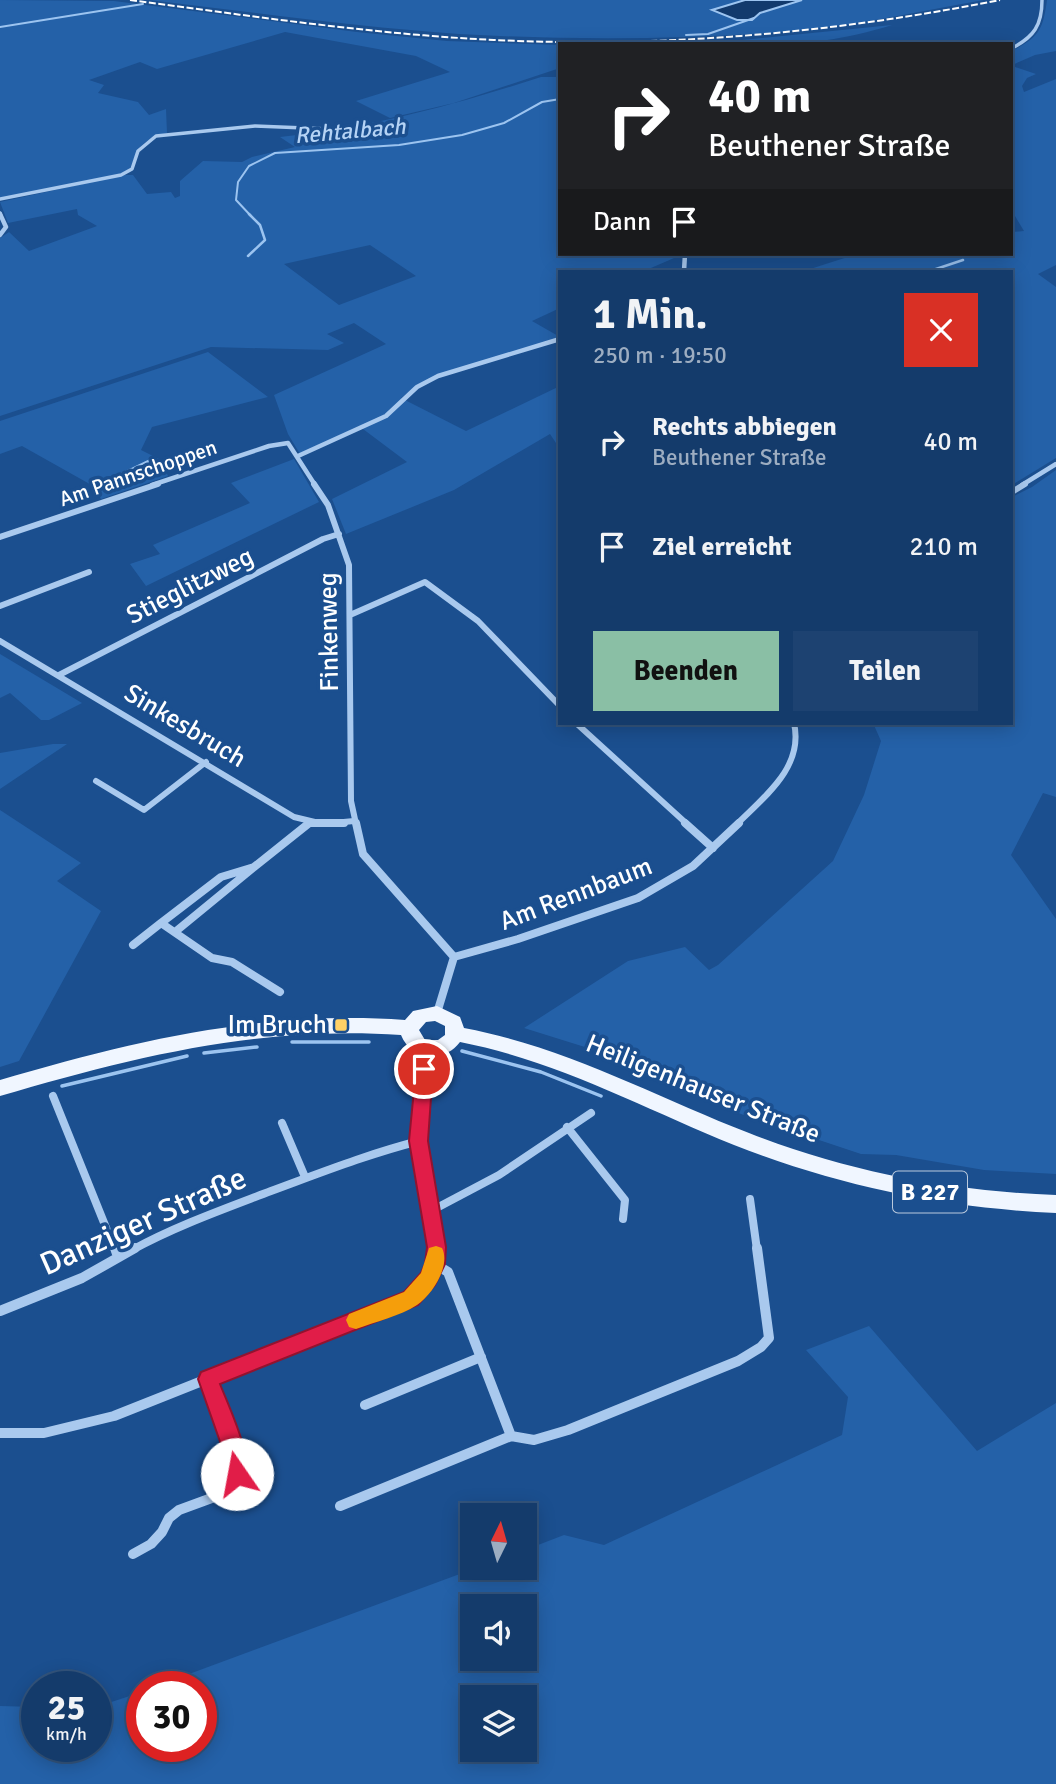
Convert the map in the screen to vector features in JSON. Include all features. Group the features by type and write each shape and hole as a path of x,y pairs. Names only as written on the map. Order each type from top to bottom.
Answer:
{"main road":[{"path":"0,1088 112,1057 234,1033 331,1025 410,1028 420,1017 437,1013 453,1022 455,1034 446,1046 427,1049 413,1042 410,1028"},
{"name":"Heiligenhauser Straße","path":"455,1034 476,1037 584,1070 743,1140 819,1166 869,1180 946,1195 1056,1204"}],"street":[{"path":"1013,47 1030,37 1039,27 1043,17 1042,0"},
{"path":"0,199 121,175 132,169 138,151 156,136 255,126 330,129"},
{"path":"0,213 6,227 0,235"},
{"path":"298,456 388,415 402,399 422,384 458,370 534,350 558,340"},
{"name":"Finkenweg","path":"288,443 328,505 349,565 351,802 357,835 368,862 454,957"},
{"name":"Am Pannschoppen","path":"0,537 269,446 288,443"},
{"path":"1013,491 1056,464"},
{"name":"Stieglitzweg","path":"59,675 323,539 339,534"},
{"path":"0,606 89,572"},
{"path":"350,615 425,582 478,621 558,704"},
{"name":"Sinkesbruch","path":"0,641 308,824"},
{"path":"578,725 713,848"},
{"name":"Am Rennbaum","path":"454,957 481,952 595,915 650,892 684,873 784,777 795,755 795,725"},
{"path":"96,781 144,810 206,762"},
{"path":"175,932 308,824 322,826 354,821"},
{"path":"133,945 221,877 254,867"},
{"path":"161,923 212,958 232,962 280,992"},
{"path":"437,1013 454,957"},
{"path":"0,1433 37,1434 68,1430 114,1416 411,1298 428,1279 435,1264 436,1247 419,1141 427,1049"},
{"path":"53,1096 118,1257"},
{"path":"429,1212 499,1175 592,1113"},
{"path":"282,1122 306,1177"},
{"path":"568,1127 625,1200 623,1219"},
{"name":"Danziger Straße","path":"0,1311 82,1278 163,1233 306,1177 393,1146 419,1141"},
{"path":"340,1506 511,1436 534,1440 568,1430 676,1388 688,1379 761,1350 769,1338 750,1199"},
{"path":"435,1264 448,1272 511,1436"},
{"path":"365,1405 481,1357"},
{"path":"133,1554 151,1544 162,1532 169,1518 179,1510 228,1492 237,1474 234,1453 208,1379"}],"shaded area":[{"path":"0,0 114,1 447,41 558,45 558,69 454,103 390,118 356,101 450,72 416,56 285,32 157,69 140,62 89,80 104,85 98,93 138,102 149,115 166,109 167,133 142,145 130,169 120,174 0,198"},
{"path":"149,0 745,0 713,10 730,17 752,20 760,13 802,0 984,0 806,30 700,37 579,38 420,31"},
{"path":"745,0 802,0 760,13 752,20 737,20 712,10"},
{"path":"1047,0 1056,0 1056,51 1035,55 1013,65 1013,50 1034,37 1044,19"},
{"path":"892,25 846,37 811,42 722,42"},
{"path":"1013,66 1036,74 1027,78 1022,86 1024,92 1056,79 1056,265 1038,274 1056,287 1056,458 1013,484 1013,270 807,270 851,256 1013,256 1013,232 1024,231 1013,213"},
{"path":"541,77 558,77 558,256 679,256 646,270 558,270 558,309 532,321 558,338 458,369 419,386 401,398 466,431 558,387 558,446 550,434 454,490 346,534 332,499 407,462 359,426 300,454 288,434 274,395 386,344 354,323 327,334 344,343 328,350 211,347 0,416 0,238 9,232 29,251 97,226 78,215 77,209 8,223 0,202 124,175 133,175 147,194 171,192 175,198 180,196 180,181 203,161 242,162 295,147 280,137 347,128 444,106","holes":["370,245 416,276 339,305 284,264"]},
{"path":"208,352 268,397 152,427 141,450 161,460 168,476 101,499 95,487 22,446 0,454 0,421"},
{"path":"294,459 319,502 146,586 130,564 160,554 153,545 250,503 231,483"},
{"path":"148,461 150,476 113,490 110,486 121,474"},
{"path":"1056,470 1056,797 1043,793 1011,855 1056,919 1056,1174 984,1170 896,1155 861,1154 741,1114 620,1058 524,1028 628,961 685,947 709,970 718,965 833,861 864,795 881,741 874,725 1013,725 1013,496"},
{"path":"0,654 82,703 49,720 41,720 10,693 0,698"},
{"path":"67,744 0,789 0,753"},
{"path":"0,810 81,863 57,881 101,911 19,1061 0,1067"},
{"path":"869,1326 977,1451 1056,1403 1056,1784 0,1784 0,1706 21,1707 21,1762 112,1762 112,1702 126,1697 126,1762 217,1762 217,1671 197,1671 460,1574 460,1580 537,1580 537,1545 564,1535 604,1545 842,1435 848,1397 806,1350"}],"waterway":[{"path":"0,27 143,4"},
{"name":"Rehtalbach","path":"686,35 708,34 754,18"},
{"name":"Rehtalbach","path":"251,216 236,200 238,182 249,166 275,153 399,145 462,135 504,123 542,102 558,99"},
{"name":"Rehtalbach","path":"248,256 265,240 260,225 251,216"},
{"path":"933,270 963,260"},
{"path":"292,1042 369,1042"},
{"path":"204,1053 257,1047"},
{"path":"462,1051 541,1072 601,1096"},
{"path":"62,1086 187,1056"}],"railway":[{"path":"130,0 403,33 558,42 685,40 748,35 874,21 1000,0"}],"slow traffic":[{"path":"356,1320 411,1298 428,1279 436,1254"}],"place":[{"name":"Im Bruch","path":"341,1025"}],"route":[{"path":"237,1474 234,1453 208,1379 411,1298 428,1279 435,1264 436,1247 419,1141 424,1069"}]}
